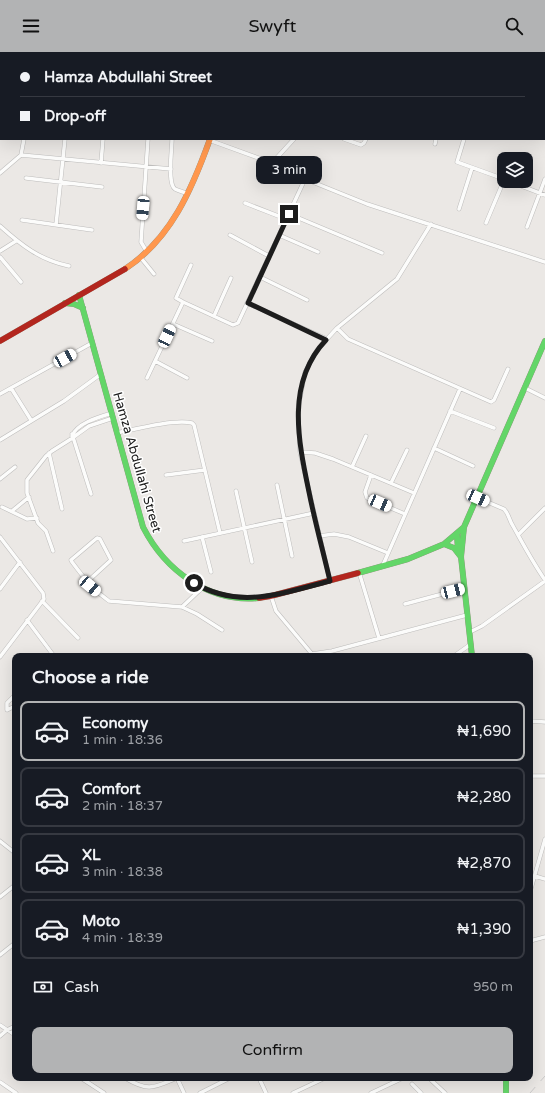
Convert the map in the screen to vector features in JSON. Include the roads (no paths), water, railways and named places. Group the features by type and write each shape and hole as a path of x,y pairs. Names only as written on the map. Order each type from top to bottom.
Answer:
{"main road":[{"path":"0,341 112,277 148,252 173,221 188,194 209,140"},
{"name":"Hamza Abdullahi Street","path":"79,295 143,527 148,540 156,551 171,566 202,588 224,595 242,598 271,596 408,559 444,544 457,535 464,527"},
{"path":"65,303 74,304 83,308"},
{"path":"472,653 461,557 464,527 478,498 545,341"},
{"path":"457,535 462,540"},
{"path":"457,535 458,551 461,557"},
{"path":"444,544 449,545 458,551"},
{"path":"506,1081 506,1093"}],"street":[{"path":"0,173 21,155 24,140"},
{"path":"56,225 64,140"},
{"path":"101,163 103,140"},
{"path":"148,140 141,242 148,252"},
{"path":"172,140 172,184 175,189 188,194"},
{"path":"209,140 272,163 305,179 367,204 545,262"},
{"path":"272,163 293,140"},
{"path":"347,140 360,145 364,143 366,140"},
{"path":"434,144 436,140"},
{"path":"464,140 457,162 497,177"},
{"path":"21,155 171,169"},
{"path":"459,209 472,168"},
{"path":"26,178 102,187"},
{"path":"191,265 176,296 183,302 236,325 248,303 305,179"},
{"path":"527,227 545,179"},
{"path":"486,223 501,188"},
{"path":"529,188 545,195"},
{"path":"245,203 286,219"},
{"path":"289,214 382,253"},
{"path":"22,220 92,230"},
{"path":"330,581 300,452 298,409 305,372 316,350 337,328 397,279 431,224"},
{"path":"0,226 16,241 43,258 58,264 69,266"},
{"path":"230,235 269,256"},
{"path":"279,235 318,252"},
{"path":"0,251 16,241"},
{"path":"0,257 20,282"},
{"path":"141,258 154,274"},
{"path":"260,277 307,300"},
{"path":"214,316 231,278"},
{"path":"147,378 183,302"},
{"path":"248,303 326,340"},
{"path":"173,324 212,341"},
{"path":"337,328 348,340 493,402 508,369"},
{"path":"0,394 92,343"},
{"path":"155,361 187,378"},
{"path":"0,440 64,401 101,374"},
{"path":"11,388 31,420"},
{"path":"525,388 545,398"},
{"path":"383,566 460,389"},
{"path":"450,411 494,428"},
{"path":"52,550 46,531 38,523 26,488 27,480 49,453 89,426 112,416"},
{"path":"117,433 138,428 182,422 192,423 220,533"},
{"path":"352,467 366,436"},
{"path":"72,437 91,494"},
{"path":"434,448 473,466"},
{"path":"391,483 407,450"},
{"path":"300,452 315,453 414,493"},
{"path":"49,453 62,509"},
{"path":"0,479 15,467"},
{"path":"166,475 205,470"},
{"path":"371,475 365,492 367,498 405,514"},
{"path":"277,485 292,556"},
{"path":"236,491 252,562"},
{"path":"12,512 29,497"},
{"path":"470,632 482,626 545,581 532,561 507,512 504,509 478,498"},
{"path":"2,507 27,519 37,518"},
{"path":"518,535 545,508"},
{"path":"184,541 314,513"},
{"path":"319,536 334,534 349,537 388,554"},
{"path":"0,536 44,593 42,601 0,657"},
{"path":"202,537 211,572"},
{"path":"87,582 111,560 100,538 97,538 71,560 87,582 90,586 109,601 182,607 197,614 222,630"},
{"path":"0,589 20,562"},
{"path":"359,572 379,638"},
{"path":"182,607 202,588"},
{"path":"405,604 464,588"},
{"path":"271,596 276,611 309,653"},
{"path":"42,601 78,638"},
{"path":"322,653 467,615"},
{"path":"27,620 51,653"},
{"path":"458,653 471,644"},
{"path":"12,698 7,703 8,710 12,708"},
{"path":"533,721 545,722"},
{"path":"533,776 545,776"},
{"path":"533,880 545,839"},
{"path":"0,841 12,850"},
{"path":"534,876 543,878 545,882"},
{"path":"0,898 12,888"},
{"path":"533,940 545,937"},
{"path":"0,955 12,945"},
{"path":"0,1025 12,1034"},
{"path":"0,1036 12,1028"},
{"path":"85,1081 104,1093"},
{"path":"130,1081 146,1087 156,1086 169,1081"},
{"path":"178,1081 184,1093"},
{"path":"200,1093 224,1081"},
{"path":"260,1081 266,1093"},
{"path":"293,1093 319,1081"},
{"path":"373,1093 397,1081"},
{"path":"433,1081 445,1093"},
{"path":"0,1082 16,1093"},
{"path":"412,1084 421,1093"}],"railway":[{"path":"530,1093 545,1076"}]}
